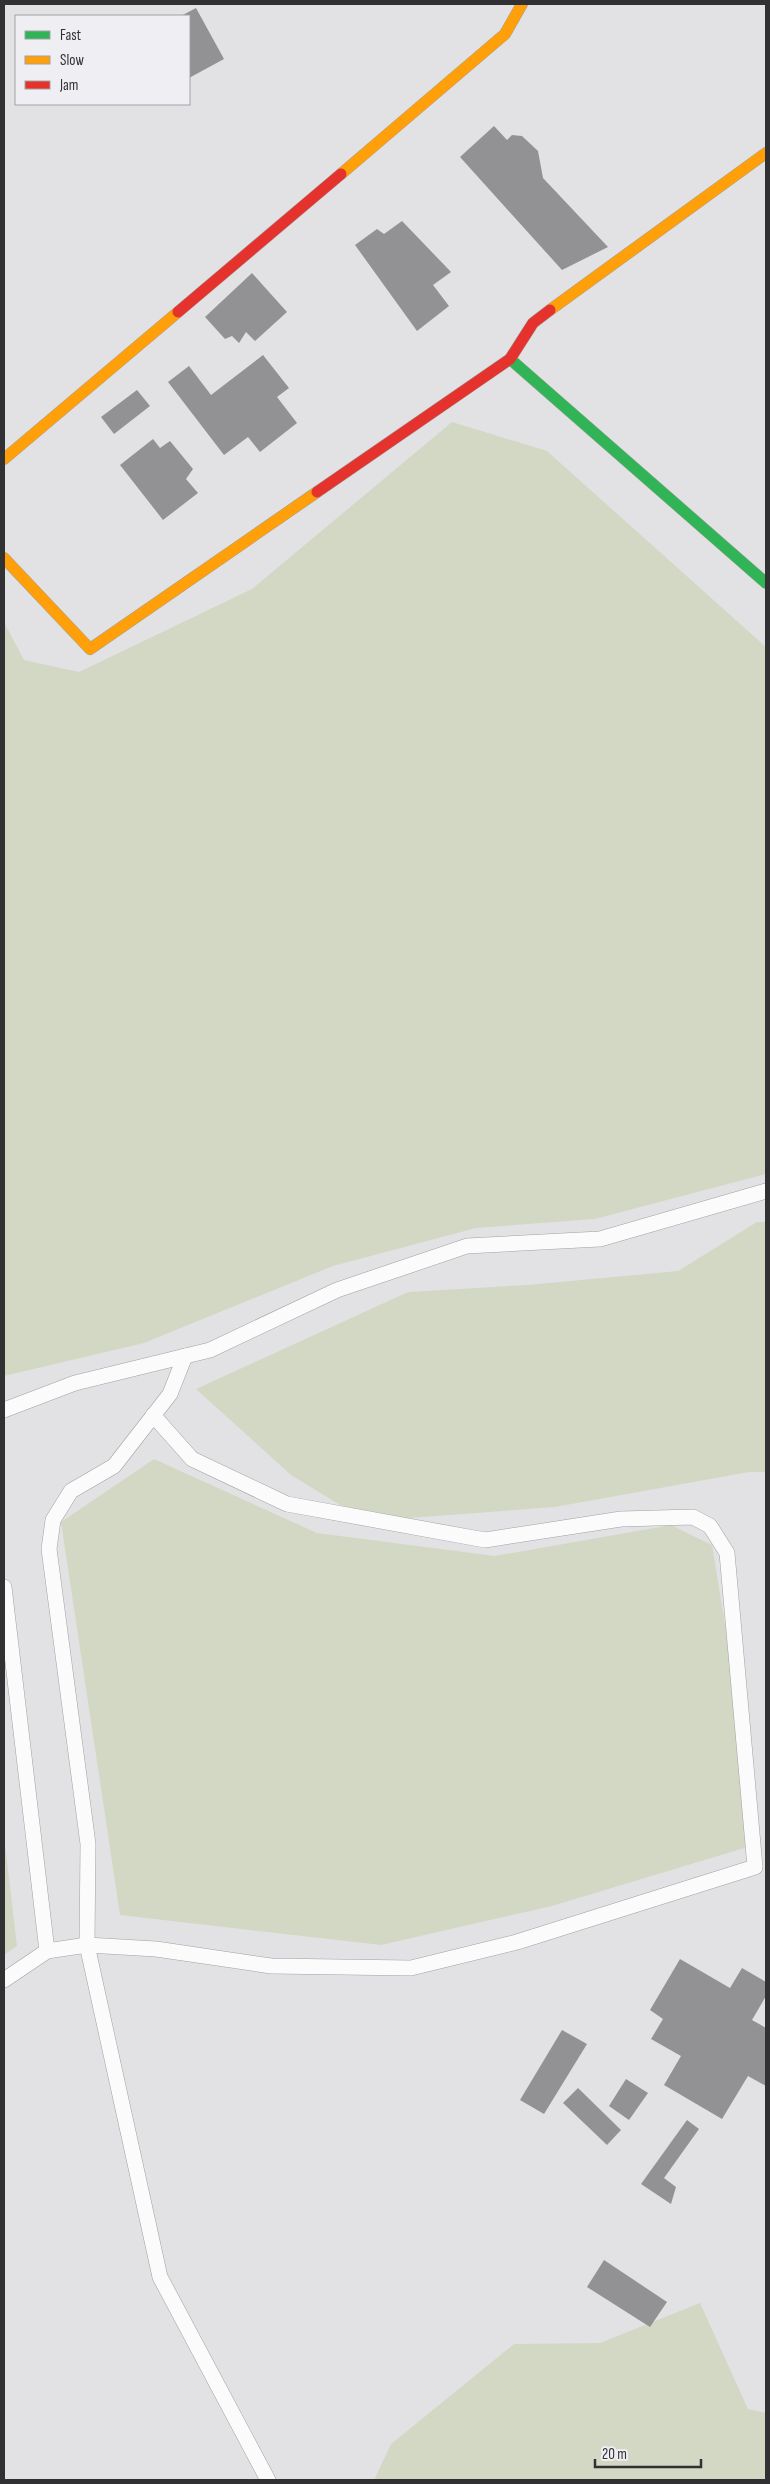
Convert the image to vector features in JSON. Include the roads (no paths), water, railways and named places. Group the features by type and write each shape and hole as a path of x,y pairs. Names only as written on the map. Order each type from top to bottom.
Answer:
{"street":[{"path":"4,459 505,34 522,4"},
{"path":"4,558 90,649 510,359 533,323 766,154"},
{"path":"510,359 766,582"}],"lane":[{"path":"4,1410 75,1382 210,1350 337,1290 467,1246 600,1239 766,1191"},
{"path":"184,1356 170,1394 114,1466 71,1491 53,1520 49,1549 88,1844 87,1945 160,2278 268,2480"},
{"path":"4,1980 47,1951 87,1945 156,1949 271,1966 411,1968 517,1942 755,1867 728,1553 710,1526 693,1517 621,1519 485,1540 287,1504 192,1459 153,1415"},
{"path":"4,1587 47,1951"}]}
